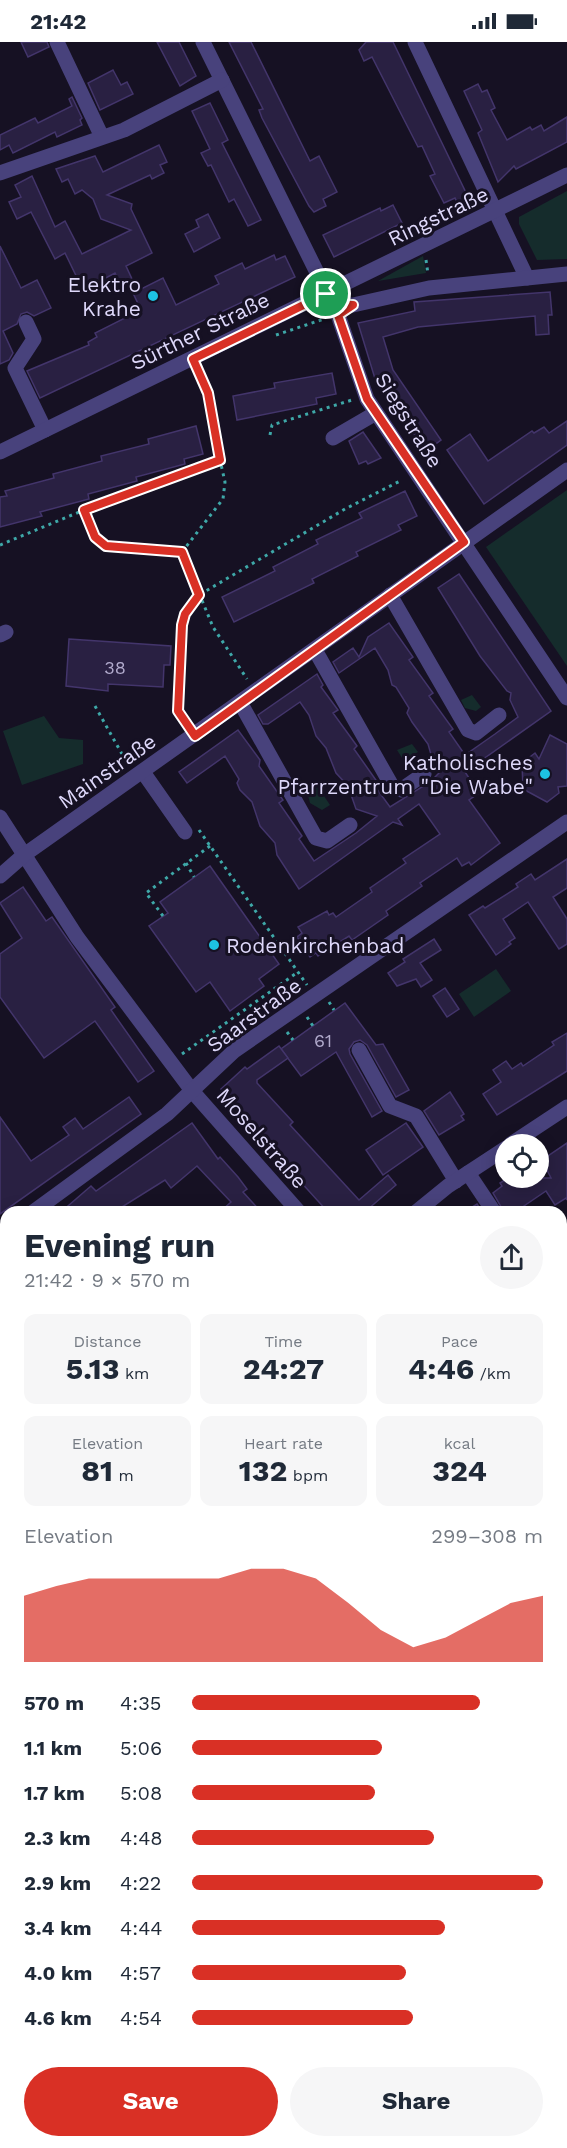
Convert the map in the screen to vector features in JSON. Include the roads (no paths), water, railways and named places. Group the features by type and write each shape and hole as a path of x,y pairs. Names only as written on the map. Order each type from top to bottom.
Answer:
{"street":[{"path":"57,42 102,137"},
{"name":"Siegstraße","path":"203,42 338,315 365,395 567,698"},
{"path":"415,42 497,210 527,278"},
{"path":"0,173 134,126 222,80"},
{"name":"Ringstraße","path":"326,294 567,175"},
{"path":"326,294 340,305 353,305 429,288 567,274"},
{"name":"Sürther Straße","path":"0,452 326,294"},
{"path":"26,322 34,339 15,368 45,430"},
{"path":"333,438 376,413"},
{"name":"Mainstraße","path":"0,876 24,855 241,704 567,470"},
{"path":"390,595 468,730 476,733 499,715"},
{"path":"315,650 392,786 401,790 424,774"},
{"path":"241,704 316,838 327,841 350,825"},
{"path":"139,775 191,830"},
{"path":"0,817 24,855"},
{"name":"Saarstraße","path":"41,1206 167,1114 234,1051 567,822"},
{"name":"Moselstraße","path":"24,855 77,938 193,1092 294,1206"},
{"path":"359,1050 390,1106 416,1116 462,1177 489,1206"},
{"path":"526,1134 567,1107"},
{"path":"424,1206 495,1155"}],"place":[{"name":"Elektro Krahe","path":"153,296"},
{"name":"Katholisches Pfarrzentrum \"Die Wabe\"","path":"545,774"},
{"name":"Rodenkirchenbad","path":"214,945"}]}
